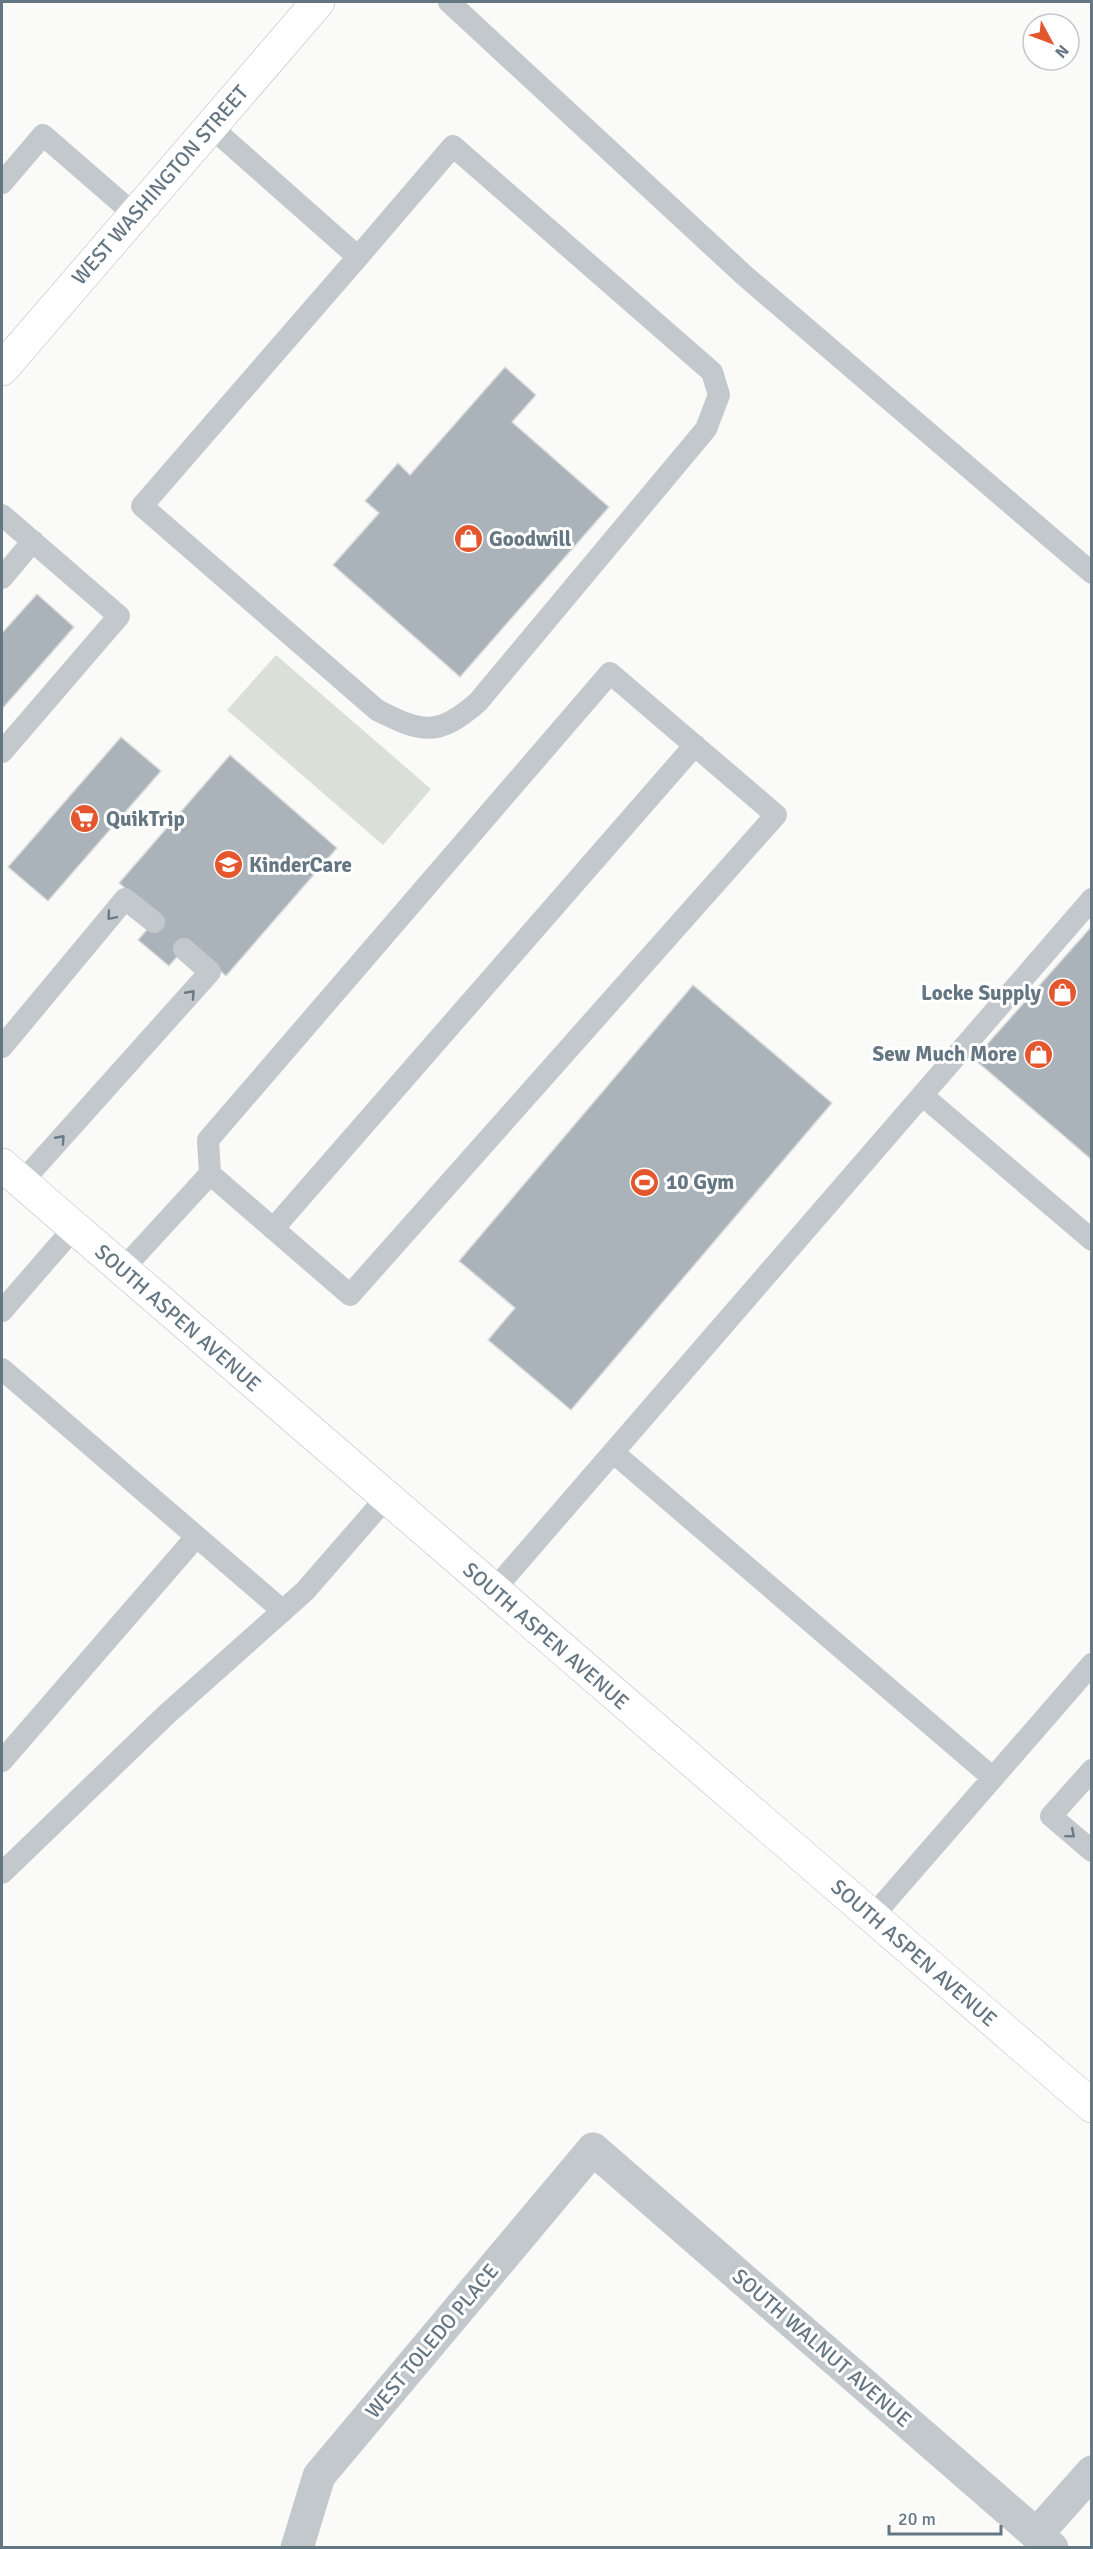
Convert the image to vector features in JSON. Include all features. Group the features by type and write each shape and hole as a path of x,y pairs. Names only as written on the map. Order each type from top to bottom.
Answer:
{"main road":[{"name":"WEST WASHINGTON STREET","path":"2,369 318,2"},
{"name":"SOUTH ASPEN AVENUE","path":"11,1174 1092,2106"}],"street":[{"name":"SOUTH WALNUT AVENUE","path":"593,2149 1044,2541"},
{"name":"WEST TOLEDO PLACE","path":"297,2547 320,2476 593,2149"},
{"path":"1044,2541 1092,2472"}],"lane":[{"path":"449,2 744,276 1092,573"},
{"path":"211,127 358,257"},
{"path":"2,183 43,135 134,214"},
{"path":"453,146 712,372 719,395 706,429 478,702 459,718 432,729 408,726 377,710 142,506 358,257 453,146"},
{"path":"2,515 119,616 2,752"},
{"path":"2,578 33,542"},
{"path":"122,1270 210,1174 208,1140 610,673 776,815 350,1295 210,1174"},
{"path":"273,1228 695,745"},
{"path":"2,1047 126,899 154,922"},
{"path":"493,1591 1092,899"},
{"path":"11,1174 210,972 184,949"},
{"path":"922,1095 1092,1240"},
{"path":"2,1311 74,1228"},
{"path":"2,1369 283,1611"},
{"path":"614,1453 993,1778"},
{"path":"2,1873 166,1713 306,1591 386,1498"},
{"path":"2,1761 196,1537"},
{"path":"872,1917 1092,1664"},
{"path":"1092,1770 1051,1816 1092,1851"}],"shaded area":[{"path":"276,655 431,789 383,845 227,710"}],"building":[{"name":"Goodwill","path":"505,367 536,395 512,422 609,507 460,677 333,565 379,513 365,501 398,463 410,475"},
{"path":"37,594 74,627 2,709 2,633"},
{"name":"QuikTrip","path":"121,737 161,771 48,901 8,867"},
{"name":"KinderCare","path":"230,755 337,848 226,976 189,943 169,966 138,940 158,917 119,883"},
{"name":"Locke Supply","path":"1092,926 1092,1160 974,1059"},
{"name":"10 Gym","path":"693,985 832,1103 571,1410 488,1340 515,1308 459,1261"}],"place":[{"name":"Goodwill","path":"468,539"},
{"name":"QuikTrip","path":"85,819"},
{"name":"KinderCare","path":"228,865"},
{"name":"Locke Supply","path":"1062,993"},
{"name":"Sew Much More","path":"1038,1054"},
{"name":"10 Gym","path":"645,1182"}]}
